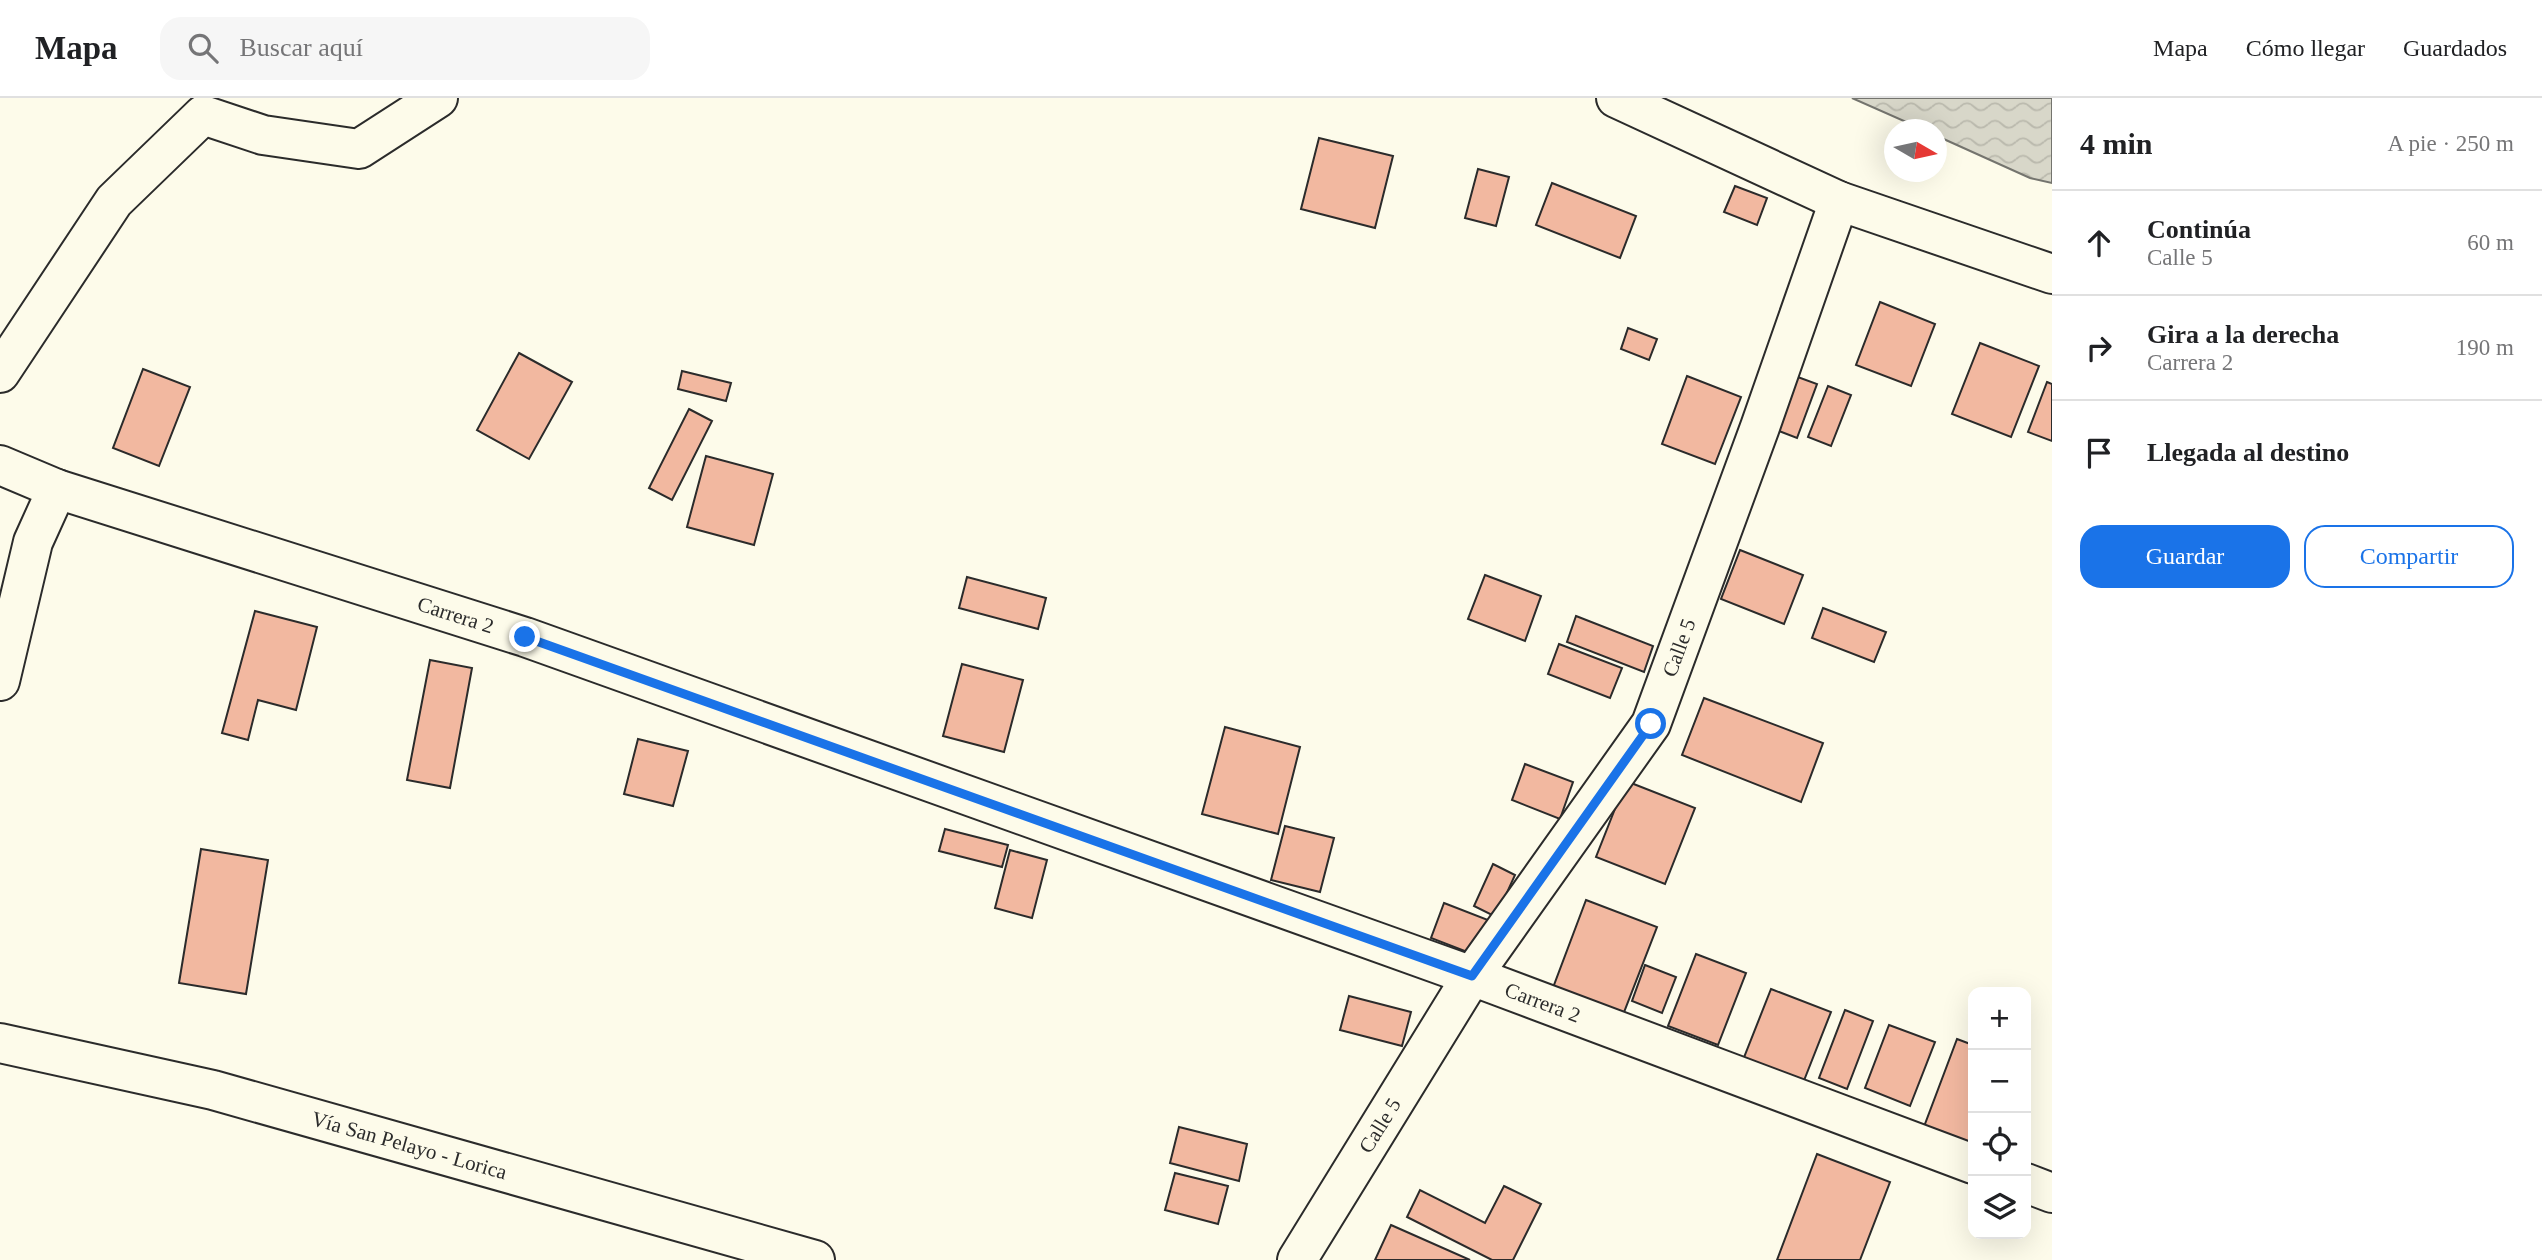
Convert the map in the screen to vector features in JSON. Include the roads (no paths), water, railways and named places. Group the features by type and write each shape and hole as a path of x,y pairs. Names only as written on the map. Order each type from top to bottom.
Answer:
{"street":[{"path":"0,373 114,201 203,115 263,135 359,149 438,98"},
{"path":"1616,98 1839,201 2052,274"},
{"name":"Calle 5","path":"1297,1260 1472,976 1651,724 1760,427 1839,201"},
{"name":"Carrera 2","path":"0,465 57,489 525,637 1472,976 1968,1162"},
{"path":"0,681 33,542 57,489"},
{"name":"Vía San Pelayo - Lorica","path":"0,1043 213,1090 816,1260"},
{"path":"2031,1186 2052,1193"}],"water":[{"path":"1852,98 2052,98 2052,183 2030,178 1947,141 1947,119 1899,119"}]}
